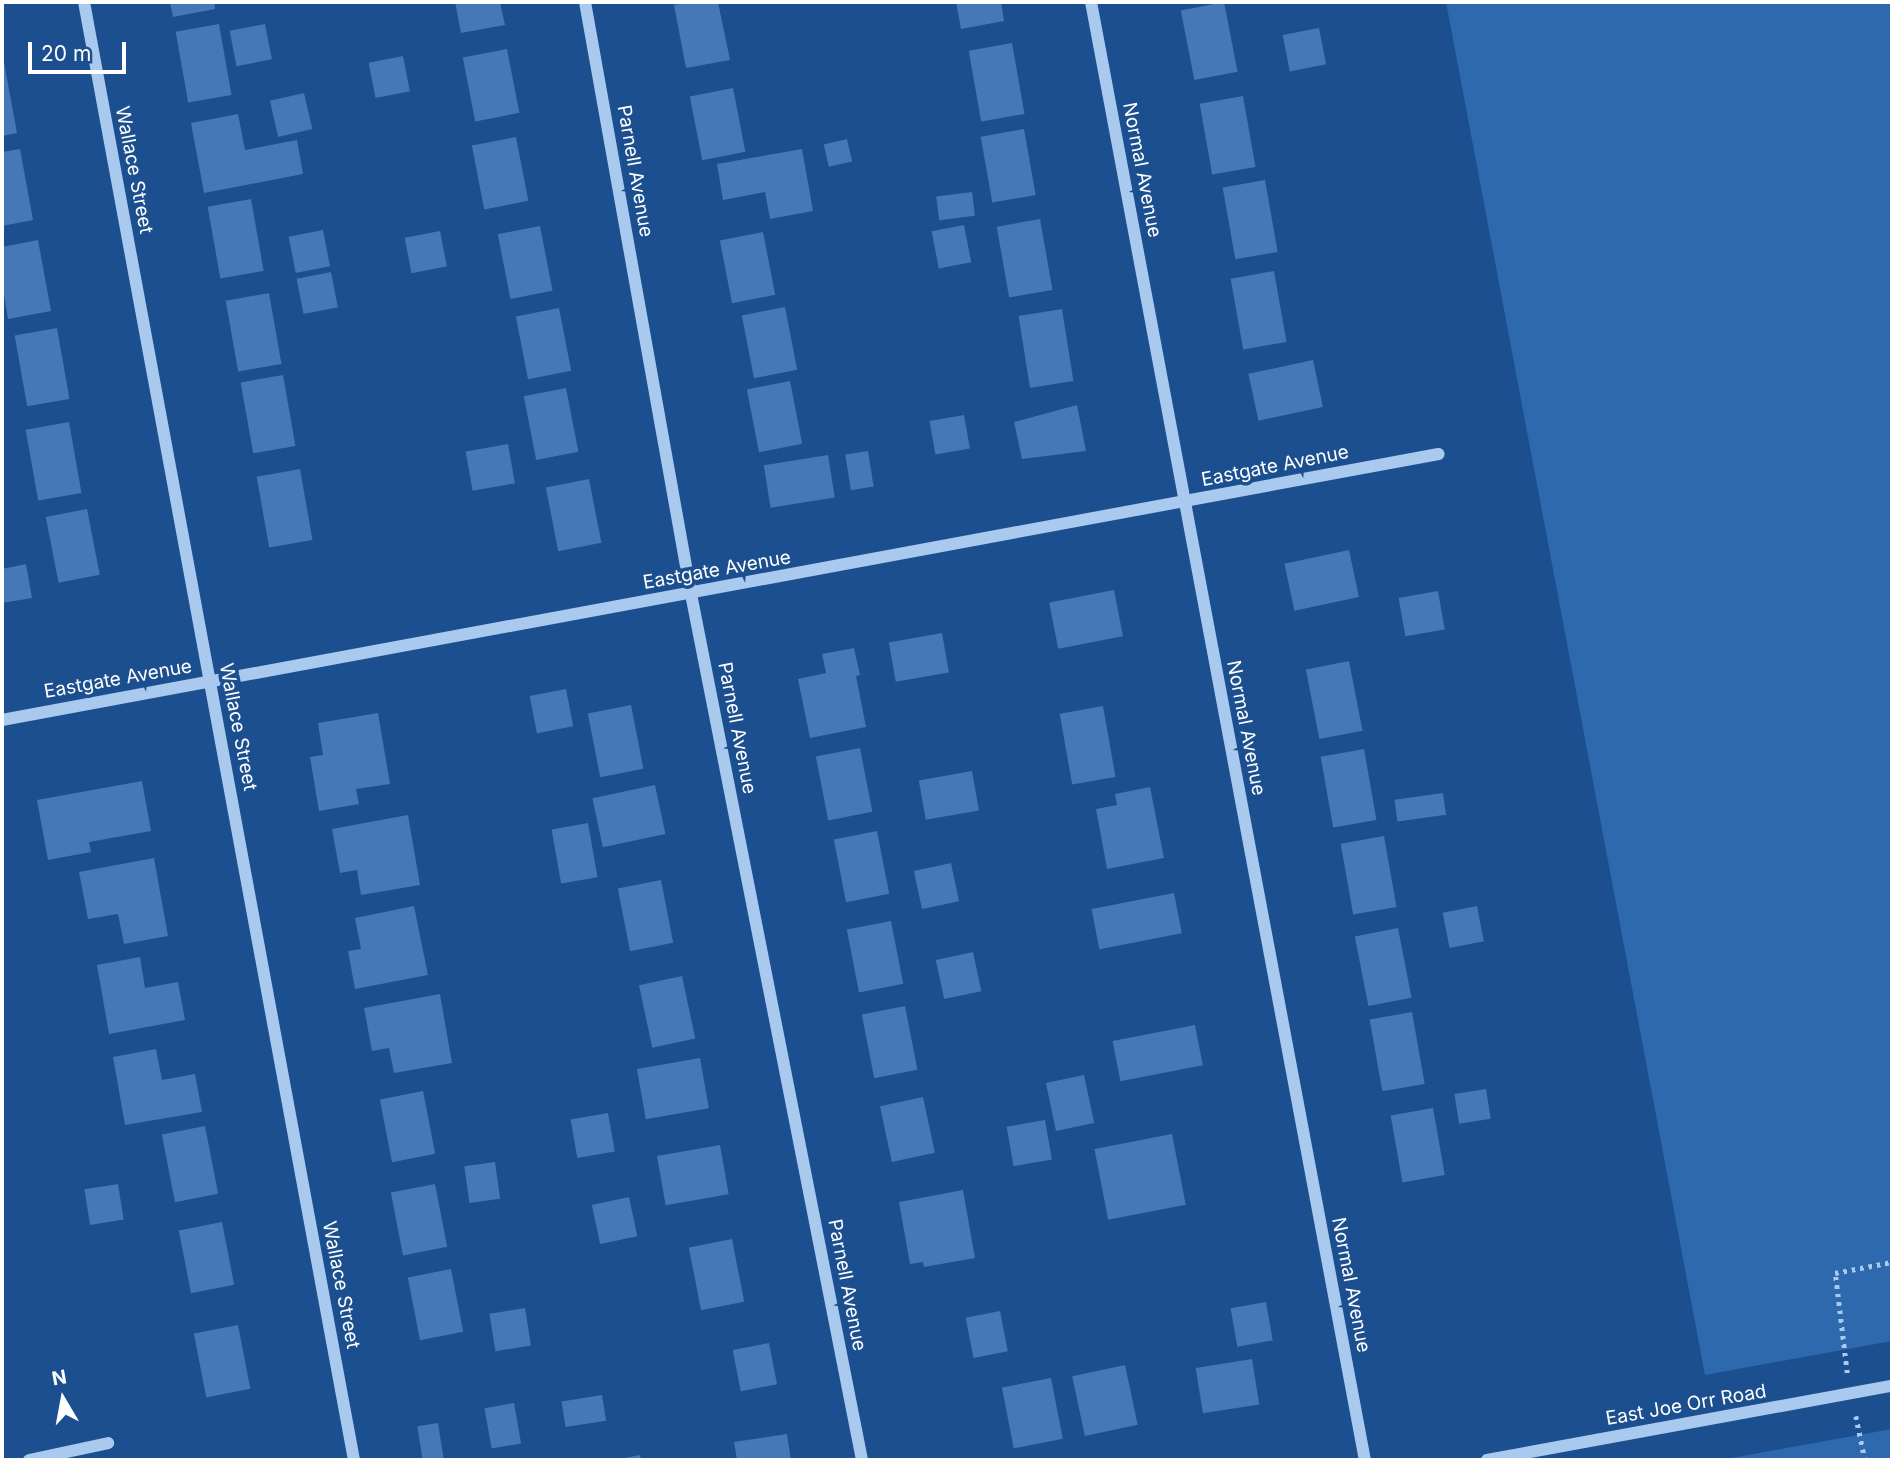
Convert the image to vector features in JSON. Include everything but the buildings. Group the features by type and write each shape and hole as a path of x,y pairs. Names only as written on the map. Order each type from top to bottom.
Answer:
{"street":[{"name":"Wallace Street","path":"83,2 354,1460"},
{"name":"Parnell Avenue","path":"585,2 691,594 862,1460"},
{"name":"Normal Avenue","path":"1091,2 1364,1460"},
{"name":"Eastgate Avenue","path":"2,719 1185,503 1439,454"},
{"name":"East Joe Orr Road","path":"1487,1460 1892,1386"},
{"path":"29,1460 108,1443"}],"path":[{"path":"1842,1343 1835,1273 1892,1262"},
{"path":"1863,1452 1865,1460"}],"shaded area":[{"path":"1446,2 1892,2 1892,1341 1705,1375"},
{"path":"1892,1429 1892,1460 1720,1460"}]}
